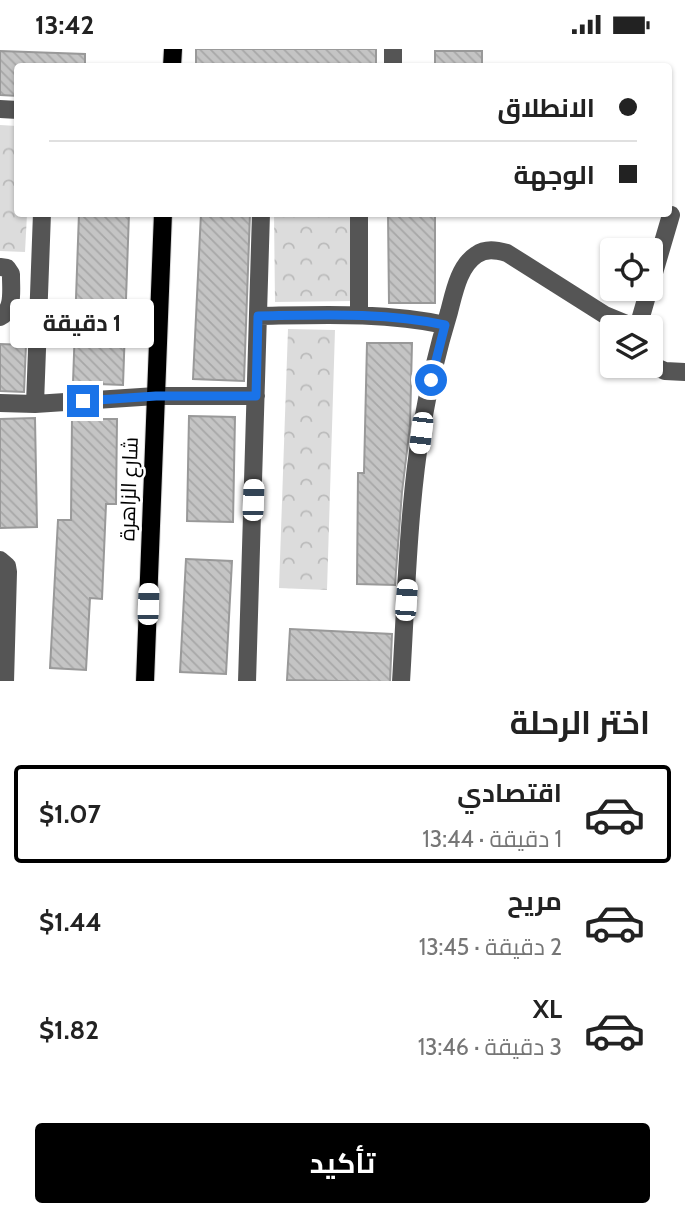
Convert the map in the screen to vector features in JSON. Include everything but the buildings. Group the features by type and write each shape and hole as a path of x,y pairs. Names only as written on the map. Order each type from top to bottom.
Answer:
{"main road":[{"name":"شارع الزاهرة","path":"145,681 163,217"}],"street":[{"path":"663,250 675,216"},
{"path":"35,404 42,217"},
{"path":"247,681 261,217"},
{"path":"359,217 359,315"},
{"path":"401,681 415,480 421,433 431,380 459,279 476,255 486,250 497,250 507,253 607,315"},
{"path":"0,267 7,268 11,277 9,310 0,317"},
{"path":"258,316 359,315 396,317 445,325"},
{"path":"663,370 685,372"},
{"path":"0,403 35,404 156,396 256,396"},
{"path":"0,560 7,566 8,572 3,614 5,681"}],"green space":[{"path":"0,125 14,126 14,217 27,217 25,252 0,251"},
{"path":"274,217 352,217 354,301 275,302"},
{"path":"288,329 335,330 327,590 279,588"}],"route":[{"path":"83,401 156,396 256,396 258,316 359,315 422,320 445,325 431,380"}]}
